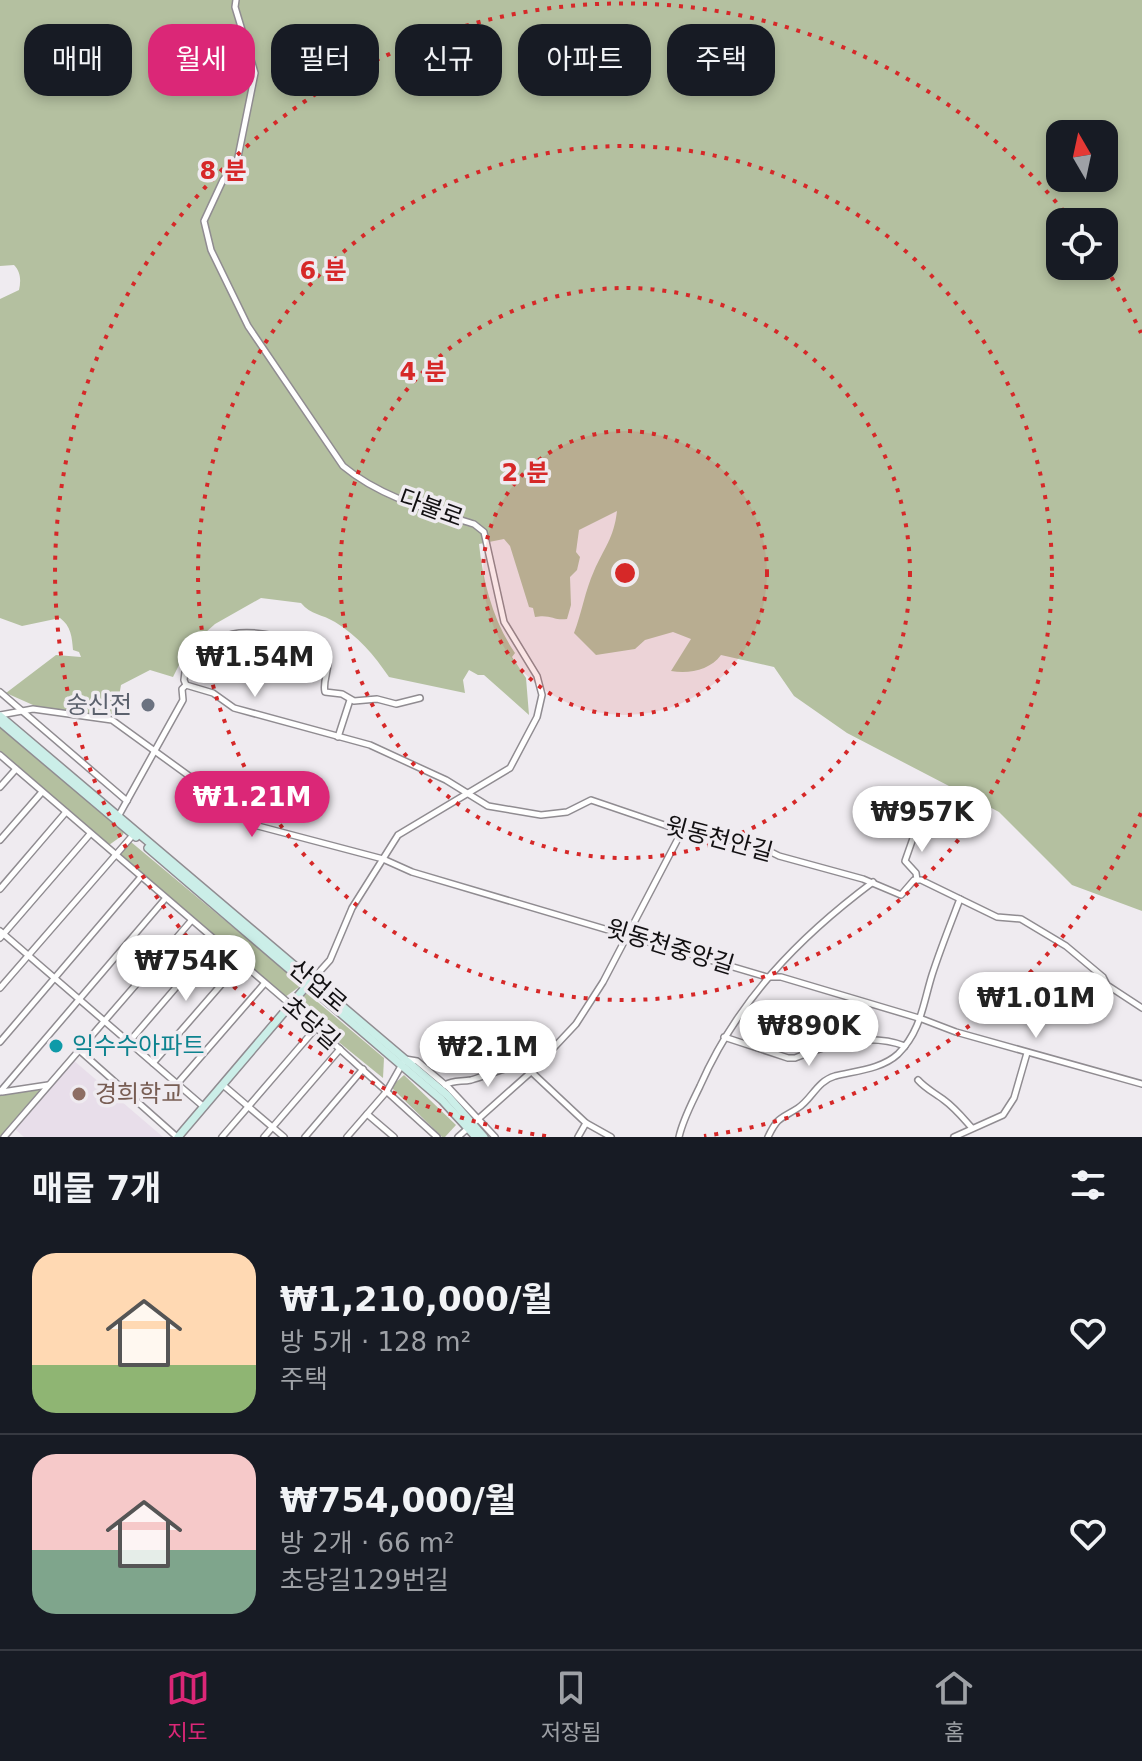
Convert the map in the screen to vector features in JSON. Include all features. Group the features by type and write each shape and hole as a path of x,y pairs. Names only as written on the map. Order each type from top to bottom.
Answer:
{"street":[{"name":"다불로","path":"236,0 235,7 255,73 237,162 223,180 204,221 211,250 248,326 343,466 355,476 396,497 474,524 484,532 504,622 537,676 542,695 537,717 510,768 398,835 352,908 330,960 309,984"},
{"path":"119,815 183,700 185,672 221,638 232,634 257,633 323,652 329,662 324,691 342,694 350,700 377,699 396,704 420,698"},
{"name":"윗동천안길","path":"186,685 213,693 234,708 370,745 446,780 488,806 541,815 567,812 591,800 682,831 755,844 779,856 873,882 901,895 917,880"},
{"path":"0,692 127,801"},
{"path":"338,737 350,700"},
{"name":"윗동천중앙길","path":"0,716 33,709 112,720 258,826 383,859 412,872 767,977 781,977 1027,1053 1141,1082"},
{"name":"산업로","path":"0,716 119,815 134,833"},
{"name":"산업로","path":"0,722 309,984 447,1095 484,1137"},
{"name":"초당길","path":"0,755 291,1005 437,1137"},
{"path":"0,787 16,769"},
{"path":"0,840 42,792"},
{"path":"0,889 66,812"},
{"path":"918,824 905,861 916,873 917,880 997,917 1021,919 1066,946 1103,977 1107,985 1142,1008"},
{"path":"458,1137 531,1072 576,1024 603,982 682,831"},
{"path":"0,988 134,833"},
{"path":"90,834 1,934 204,1107"},
{"path":"0,1042 140,878"},
{"path":"679,1137 724,1037 767,977 810,933 873,882"},
{"path":"0,1092 165,899"},
{"path":"768,1137 776,1122 797,1108 823,1082 892,1059 905,1046 922,1019 931,979 960,899"},
{"path":"6,1136 191,921"},
{"path":"129,1042 215,942"},
{"path":"153,1063 240,963"},
{"path":"177,1084 264,984"},
{"path":"79,1050 178,1137 309,984"},
{"path":"222,1137 316,1028"},
{"path":"724,1037 788,1058 857,1040 905,1046"},
{"path":"264,1137 340,1049"},
{"path":"954,1137 1003,1115 1014,1098 1027,1053"},
{"path":"347,1137 387,1091 404,1062 417,1061 445,1085 473,1123 495,1137"},
{"path":"445,1085 449,1081 474,1079 520,1064 586,1123 611,1137"},
{"path":"305,1137 363,1069"},
{"path":"918,1080 956,1110 972,1128"},
{"path":"0,1092 49,1085"},
{"path":"223,1085 284,1137"},
{"path":"367,1114 394,1137"},
{"name":"산업로","path":"473,1123 476,1137"},
{"path":"578,1137 586,1123"}],"shaded area":[{"name":"경희학교","path":"73,1060 163,1137 24,1137 15,1129"}],"green space":[{"path":"0,0 1142,0 1142,911 1072,885 999,812 847,733 794,696 774,667 721,655 699,670 671,671 691,639 673,632 645,640 635,649 596,655 574,633 591,579 611,536 617,511 579,530 576,552 580,557 577,570 570,577 571,605 567,619 535,617 510,546 504,539 479,544 486,587 495,614 515,653 512,657 526,678 529,715 484,675 469,670 463,680 465,693 389,677 365,646 335,622 301,603 261,598 215,624 187,649 173,677 150,670 121,685 116,714 51,713 6,693 56,655 81,657 79,652 73,650 69,628 60,618 22,626 0,618 0,299 19,290 20,280 14,265 0,266"},
{"path":"0,727 124,831 123,835 109,845 0,753"},
{"path":"131,842 300,983 299,987 285,997 121,857"},
{"path":"307,993 384,1058 383,1078 298,1009 298,1004"},
{"path":"404,1075 456,1125 445,1137 393,1089 393,1085"},
{"path":"41,1089 1,1137 0,1137 0,1094"}],"place":[{"name":"숭신전","path":"148,705"},
{"name":"익수수아파트","path":"56,1046"},
{"name":"경희학교","path":"79,1094"}]}
